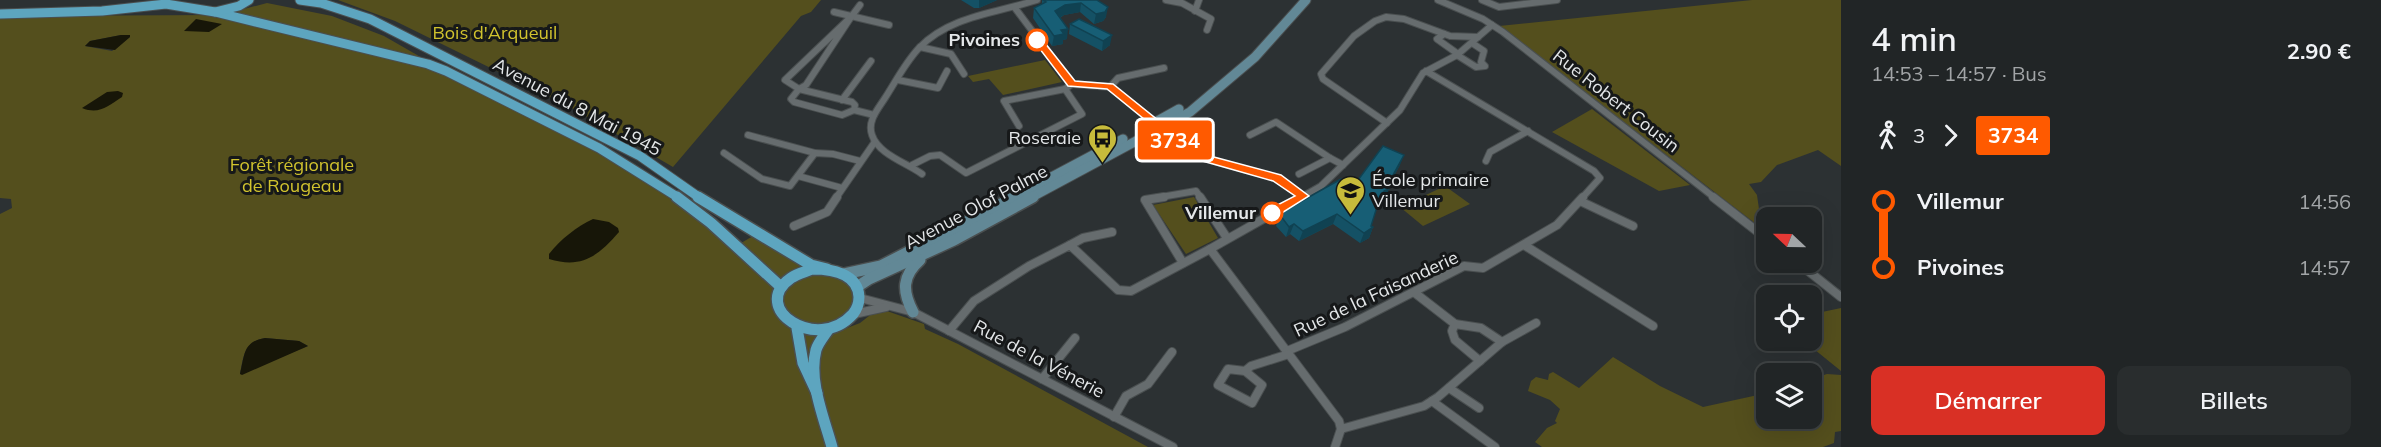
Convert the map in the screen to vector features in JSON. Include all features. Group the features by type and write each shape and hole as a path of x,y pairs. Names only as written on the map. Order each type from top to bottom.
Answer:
{"main road":[{"path":"215,12 239,6 249,0"},
{"name":"Avenue du 8 Mai 1945","path":"300,0 321,3 370,19 546,107 640,156 720,212 811,265 827,269"},
{"name":"Avenue Olof Palme","path":"844,274 881,266 903,256 1159,126 1224,77 1272,32 1298,0"},
{"name":"Avenue Olof Palme","path":"859,292 869,279 928,253 1206,99 1249,63 1280,32 1306,0"},
{"path":"0,14 102,11 166,4 191,4 205,12 215,12 446,70 600,149 658,184 711,223 742,254 781,287"},
{"path":"913,312 903,290 905,275 928,253"},
{"path":"827,269 844,274 859,292 854,314 839,326 816,331 797,328 780,314 777,298 781,287 789,279 801,272 827,269"},
{"path":"797,328 804,363 819,396"},
{"path":"828,330 816,348 814,364 819,396 832,447"}],"street":[{"path":"922,174 912,165 878,149 874,143 871,121 874,115 920,47 952,25 972,17 1015,8 1037,0"},
{"path":"1166,0 1182,3 1211,19 1207,30"},
{"path":"1195,11 1199,0"},
{"name":"Rue Robert Cousin","path":"1440,0 1492,25 1756,230"},
{"path":"1482,0 1499,7 1557,0"},
{"path":"861,5 806,86 799,89 791,99 794,102 842,115 854,110 874,115"},
{"path":"1015,8 1072,84"},
{"path":"834,12 889,25"},
{"path":"1387,123 1323,79 1321,74 1356,32 1386,16 1398,17 1452,37 1467,35 1478,37"},
{"path":"851,17 785,80 799,89 852,102 855,105 854,110"},
{"path":"1070,245 1118,290 1131,291 1321,186 1400,110 1426,71 1457,55 1492,25"},
{"path":"1444,34 1437,39 1476,67 1485,66 1480,62 1484,51 1472,43"},
{"path":"920,47 951,54 964,74"},
{"path":"842,100 871,61"},
{"path":"1110,87 1118,78 1164,68"},
{"path":"898,80 938,88 947,71"},
{"name":"Rue de la Faisanderie","path":"1245,370 1262,386 1252,403 1218,385 1228,369 1245,370 1288,353 1415,293 1464,266 1483,268 1557,225 1599,180 1600,176 1528,130 1426,71"},
{"path":"1019,126 1004,101 1065,89 1072,84 1110,87 1195,156 1277,178 1303,196"},
{"path":"912,165 933,154 943,154 966,173 1082,114 1065,89"},
{"path":"1250,135 1276,122 1343,165"},
{"path":"1486,161 1490,152 1528,130"},
{"path":"748,135 815,153 833,154 860,161"},
{"path":"794,226 802,225 827,212 874,143"},
{"path":"724,153 762,179 790,186 815,153"},
{"path":"1299,174 1330,158"},
{"path":"798,176 842,188"},
{"path":"1183,263 1145,200 1196,191 1227,238"},
{"path":"1580,201 1633,226"},
{"path":"949,330 974,301 1029,266 1083,238 1113,232"},
{"path":"1524,245 1653,326"},
{"path":"1209,249 1339,421 1341,429 1335,447"},
{"path":"1811,273 1841,297"},
{"name":"Rue de la Vénerie","path":"859,292 888,307 913,312 1173,447"},
{"path":"1415,293 1455,324 1480,326 1503,342"},
{"name":"Rue de la Vénerie","path":"854,314 888,307"},
{"path":"1341,429 1424,406 1503,342 1536,323"},
{"path":"1455,324 1452,331 1455,340 1480,361"},
{"path":"1042,380 1075,338"},
{"path":"1114,417 1126,396 1148,384 1172,352"},
{"path":"1449,388 1479,408"},
{"path":"1432,401 1495,447"}],"green space":[{"name":"Bois d'Arqueuil","path":"338,0 821,0 811,12 801,16 673,167 570,107 395,21"},
{"path":"1752,0 1841,0 1841,166 1818,150 1777,165 1761,182 1749,184 1757,195 1759,207 1756,207 1756,224 1499,26"},
{"name":"Forêt régionale de Rougeau","path":"267,3 332,16 384,36 492,98 632,171 683,205 731,249 753,236 851,283 856,303 836,324 834,333 860,323 874,312 884,310 924,324 925,329 958,344 1148,447 0,447 0,214 12,208 11,199 0,198 0,16 221,15","holes":["121,35 130,37 112,51 85,46 90,41","265,338 299,341 308,346 240,374 246,350 253,342"]},
{"path":"1045,60 1062,82 1003,95 989,79 973,82 968,76"},
{"path":"1592,109 1690,185 1659,191 1552,132"},
{"path":"1445,186 1470,204 1423,226 1400,207"},
{"path":"1194,197 1218,238 1186,254 1153,205"},
{"path":"1841,308 1841,371 1816,351 1822,351 1822,312"},
{"path":"1613,357 1660,386 1703,407 1756,395 1756,429 1822,429 1822,376 1841,375 1841,431 1835,432 1834,443 1823,447 1542,447 1535,442 1547,428 1557,423 1555,421 1560,409 1550,400 1528,391 1531,381 1536,377 1548,380 1549,374 1553,372 1579,388"}],"shaded area":[{"path":"196,19 222,24 209,32 184,31"},
{"path":"130,35 130,37 115,50 85,46 90,41"},
{"path":"107,92 123,93 122,97 103,109 82,108"},
{"path":"593,219 609,222 618,228 619,232 604,248 588,258 571,262 549,259 549,254 564,239 581,225"},
{"path":"265,338 299,341 308,346 240,374 246,350 253,342"}],"building":[{"path":"1043,0 1097,0 1108,7 1105,12 1096,14 1081,3 1065,5 1055,11 1068,29 1061,30 1064,34 1054,36 1034,8 1046,2"},
{"path":"1079,19 1112,35 1103,41 1070,24"},
{"path":"1383,146 1404,155 1388,184 1389,189 1384,191 1380,197 1371,226 1373,227 1364,233 1337,214 1303,231 1294,224 1289,227 1280,215 1284,211 1341,179 1353,187"}],"bus line":[{"name":"3734","path":"1037,40 1072,84 1096,84 1110,87 1195,156 1277,178 1303,196 1272,213"}],"place":[{"name":"Pivoines","path":"1037,40"},
{"name":"Roseraie","path":"1102,164"},
{"name":"Villemur","path":"1272,213"},
{"name":"École primaire Villemur","path":"1351,216"}]}
